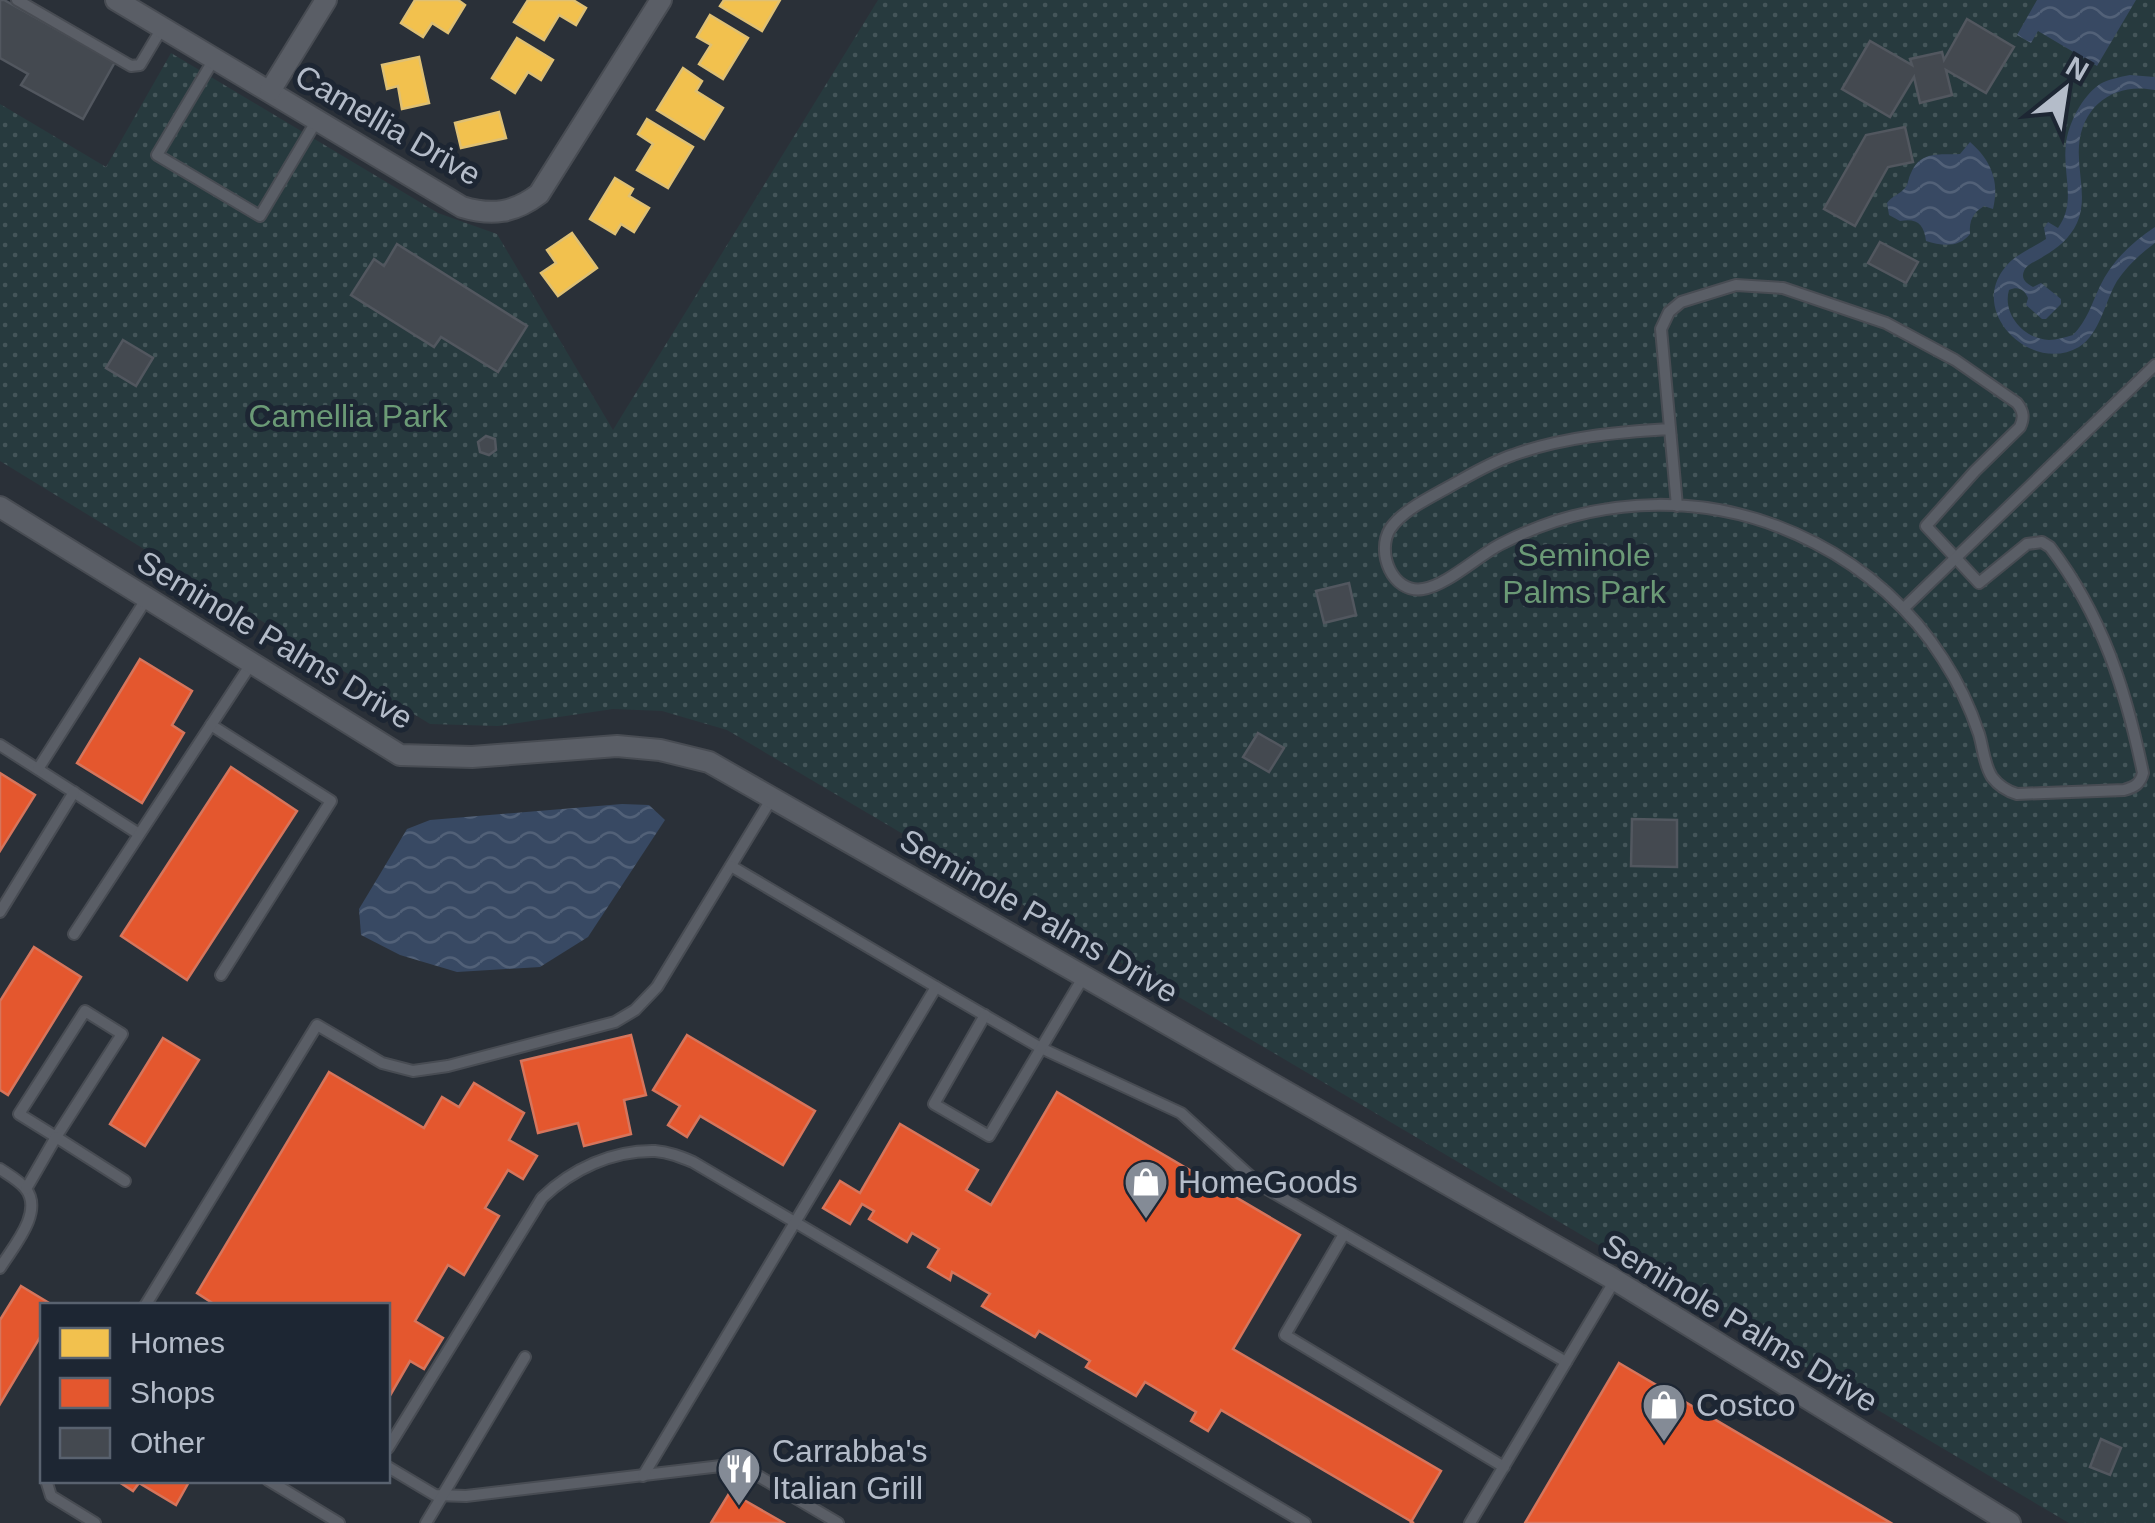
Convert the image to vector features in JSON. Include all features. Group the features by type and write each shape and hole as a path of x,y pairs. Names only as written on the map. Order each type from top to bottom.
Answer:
{"street":[{"name":"Camellia Drive","path":"116,0 462,207 494,213 526,204 539,194 662,0"},
{"path":"270,91 326,0"},
{"name":"Seminole Palms Drive","path":"0,507 400,755 472,758 618,746 660,750 709,762 1615,1280 2010,1523"}],"lane":[{"path":"17,0 131,66 140,65 162,27"},
{"path":"215,58 158,154 260,216 318,120"},
{"path":"1670,428 1555,443 1512,455 1479,470 1432,496 1391,527 1386,540 1387,565 1403,584 1424,590 1445,581 1498,545 1567,516 1641,505 1732,512 1772,524 1816,544 1861,572 1904,608 1942,656 1964,696 1989,771 2000,785 2017,794 2069,794 2124,790 2141,782 2143,772 2124,690 2097,625 2050,547 2042,542 2027,544 1979,584 1926,526 2024,419 2018,403 1955,360 1886,323 1783,288 1736,285 1681,302 1668,312 1662,329 1677,506"},
{"path":"1904,608 2155,365"},
{"path":"38,769 147,598"},
{"path":"74,934 252,663"},
{"path":"211,725 331,801 221,976"},
{"path":"0,745 139,834"},
{"path":"0,912 74,792"},
{"path":"147,1303 317,1025 382,1063 413,1071 448,1066 615,1022 636,1010 657,988 772,798"},
{"path":"731,866 1041,1048 1180,1114 1260,1186 1566,1362"},
{"path":"985,1015 934,1104 989,1136 1084,976"},
{"path":"643,1476 936,987"},
{"path":"26,1189 56,1137 122,1034 85,1011 19,1114 56,1137 125,1180"},
{"path":"390,1445 542,1198 584,1167 616,1156 654,1151 693,1162 1304,1523"},
{"path":"0,1169 26,1189 32,1201 30,1218 0,1268"},
{"path":"1344,1234 1285,1335 1504,1467"},
{"path":"1470,1523 1615,1280"},
{"path":"426,1523 525,1358"},
{"path":"390,1468 442,1496 466,1496 738,1464 838,1523"},
{"path":"47,1483 51,1496 95,1523"},
{"path":"273,1483 339,1523"}],"green space":[{"name":"Seminole Palms Park","path":"878,0 2155,0 2155,1523 2069,1523 727,730 662,711 613,709 498,726 430,724 0,461 0,104 106,167 171,53 438,213 497,234 613,430"}],"water":[{"path":"2037,0 2136,0 2097,66 2038,31 2031,43 2017,35"},
{"path":"2130,75 2155,77 2155,90 2127,89 2094,108 2079,146 2082,195 2077,223 2063,242 2024,272 2028,284 2033,287 2041,283 2061,299 2061,304 2042,319 2026,305 2025,292 2012,289 2008,299 2012,316 2024,330 2040,339 2073,335 2117,260 2155,227 2155,243 2117,281 2086,341 2061,353 2043,353 2011,336 2000,321 1994,305 1995,287 2012,260 2046,239 2044,228 2048,222 2058,228 2064,218 2068,198 2067,136 2082,103 2100,84"},
{"path":"1970,142 1988,164 1995,190 1993,209 1984,206 1977,211 1966,239 1950,245 1926,241 1919,223 1889,215 1887,203 1905,188 1920,160 1932,155 1960,154"},
{"path":"649,805 665,820 588,937 540,967 457,972 400,955 361,935 359,909 407,829 430,820"}],"building: Homes":[{"path":"415,0 458,0 465,5 448,33 432,23 423,37 401,23"},
{"path":"528,0 573,0 586,8 576,25 559,15 544,40 514,22"},
{"path":"724,0 780,0 762,31 720,6"},
{"path":"710,15 748,38 723,79 699,64 711,45 697,37"},
{"path":"517,38 553,60 541,80 528,72 515,93 492,78"},
{"path":"419,57 429,103 402,109 398,86 387,89 382,65"},
{"path":"683,68 702,81 696,91 723,108 704,139 657,110"},
{"path":"499,112 506,138 461,148 455,123"},
{"path":"647,119 693,147 668,188 637,170 653,144 638,134"},
{"path":"615,178 633,189 629,196 649,208 634,232 621,224 615,234 590,219"},
{"path":"572,233 597,268 558,296 541,273 556,263 547,250"}],"building: Shops":[{"path":"140,659 192,691 172,725 184,733 142,803 77,763"},
{"path":"231,767 297,811 187,980 121,936"},
{"path":"0,773 35,795 0,851"},
{"path":"34,947 81,977 8,1095 0,1090 0,1001"},
{"path":"631,1035 646,1095 624,1100 631,1134 584,1146 578,1123 538,1133 521,1061"},
{"path":"687,1035 815,1111 783,1165 700,1116 687,1137 668,1125 680,1106 653,1090"},
{"path":"163,1038 199,1060 145,1146 110,1124"},
{"path":"329,1072 424,1128 442,1097 459,1107 474,1083 524,1113 509,1140 537,1156 523,1179 508,1170 485,1208 499,1216 464,1275 448,1265 415,1321 443,1338 424,1369 410,1361 390,1396 390,1303 212,1303 197,1293"},
{"path":"1057,1092 1300,1235 1233,1349 1441,1471 1411,1521 1221,1410 1208,1431 1191,1421 1196,1412 1145,1382 1136,1396 1086,1367 1090,1361 1039,1331 1035,1337 982,1306 990,1294 952,1272 950,1280 928,1267 939,1249 912,1233 907,1242 869,1219 874,1211 862,1204 850,1224 823,1208 840,1181 860,1193 900,1124 978,1170 966,1190 991,1205"},
{"path":"21,1286 49,1303 40,1303 40,1337 0,1404 0,1320"},
{"name":"Costco","path":"1619,1363 1891,1523 1525,1523"},
{"path":"121,1483 139,1483 133,1491"},
{"path":"139,1483 188,1483 176,1505"},
{"name":"Carrabba's Italian Grill","path":"730,1492 784,1523 711,1523"}],"building: Other":[{"path":"0,0 115,62 83,119 21,85 28,74 0,58"},
{"path":"1967,19 2014,47 1986,93 1946,70 1952,95 1920,103 1914,77 1890,117 1842,89 1870,41 1912,65 1910,59 1942,52 1944,60"},
{"path":"1905,127 1913,162 1888,167 1855,226 1824,209 1866,135"},
{"path":"1880,242 1918,262 1906,283 1868,263"},
{"path":"397,244 527,326 498,372 441,337 434,347 351,295 374,259 384,266"},
{"path":"123,340 153,358 136,386 106,368"},
{"path":"486,436 495,439 496,450 489,455 480,452 478,442"},
{"path":"1349,583 1356,615 1324,623 1316,591"},
{"path":"1258,733 1284,748 1269,772 1243,757"},
{"path":"1632,819 1677,820 1677,867 1631,866"},
{"path":"2101,1439 2121,1448 2110,1475 2090,1467"}],"place":[{"name":"HomeGoods","path":"1146,1220"},
{"name":"Costco","path":"1664,1443"},
{"name":"Carrabba's Italian Grill","path":"739,1507"}],"park label":[{"name":"Camellia Park","path":"348,416"}]}
